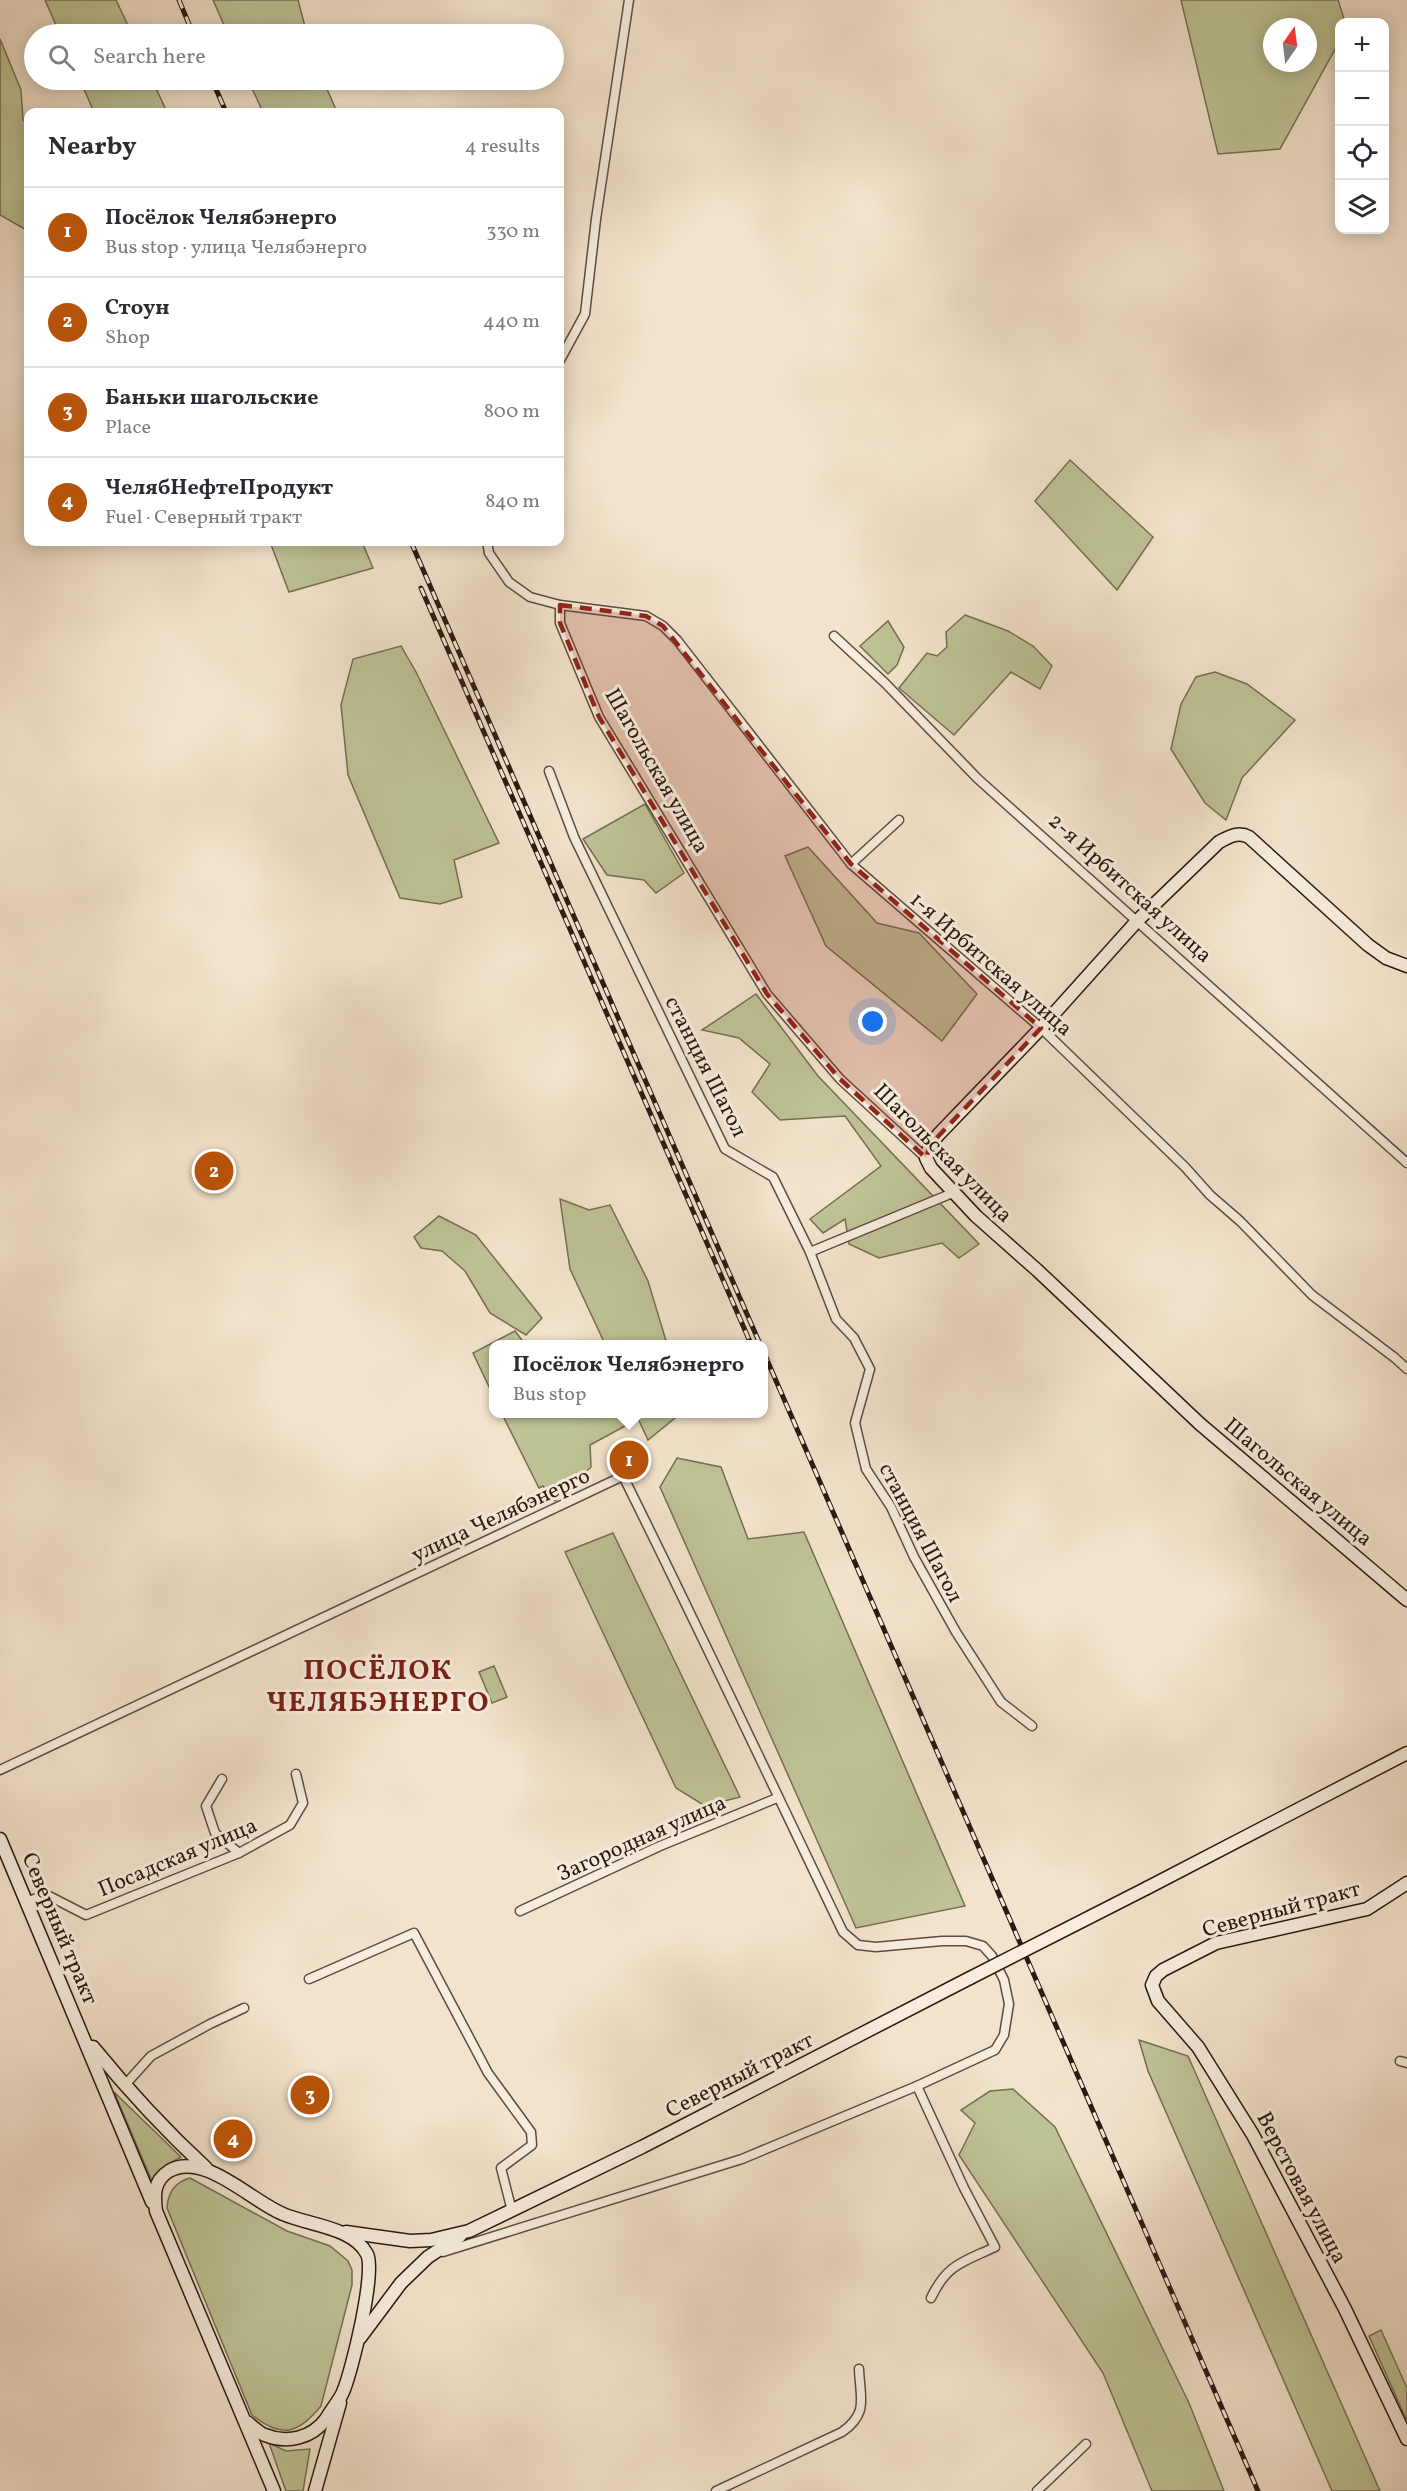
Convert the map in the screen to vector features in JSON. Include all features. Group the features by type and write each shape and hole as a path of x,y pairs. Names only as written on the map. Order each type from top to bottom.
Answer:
{"main road":[{"path":"926,1158 930,1145 939,1134 1041,1028 1137,921 1219,842 1234,834 1249,837 1368,945 1386,958 1407,966"},
{"name":"Шагольская улица","path":"926,1158 931,1168 976,1216 1037,1270 1200,1424 1407,1600"},
{"name":"Северный тракт","path":"83,2033 124,2086 170,2134 209,2170 268,2208 293,2218 371,2237 410,2241 431,2240 469,2231 642,2147 1407,1753"},
{"name":"Северный тракт","path":"0,1839 247,2422"},
{"name":"Северный тракт","path":"1163,1970 1216,1943 1366,1909 1407,1883"},
{"name":"Верстовая улица","path":"1163,1970 1156,1976 1152,1985 1154,1993 1198,2046 1253,2135 1345,2309 1407,2439"},
{"path":"156,2211 154,2192 165,2174 183,2166 209,2170"},
{"path":"315,2491 358,2340 370,2265 363,2249 354,2239 336,2230"},
{"path":"358,2340 401,2283 428,2257 469,2231"},
{"path":"247,2422 264,2435 285,2440 301,2438 320,2426 343,2393"},
{"path":"247,2422 274,2491"}],"street":[{"path":"564,353 585,314 629,0"},
{"name":"1-я Ирбитская улица","path":"488,546 489,553 509,582 530,597 560,605 646,616 663,626 851,864 1041,1028 1185,1167 1210,1196 1240,1221 1312,1295 1407,1369"},
{"name":"Шагольская улица","path":"560,605 560,623 599,717 767,994 840,1079 926,1158"},
{"name":"2-я Ирбитская улица","path":"834,636 885,683 978,779 1407,1163"},
{"name":"станция Шагол","path":"549,771 574,837 725,1149 773,1177 810,1252 836,1319 854,1338 870,1369 855,1423 867,1469 891,1507 914,1557 956,1632 1001,1702 1032,1726"},
{"path":"851,864 899,820"},
{"path":"810,1252 955,1192"},
{"name":"улица Челябэнерго","path":"0,1770 623,1476 721,1674 777,1798 843,1932 858,1945 876,1947 966,1941 983,1946 992,1956 1000,1972 1007,1992 1009,2013 1004,2035 995,2050 917,2086"},
{"name":"Посадская улица","path":"27,1901 47,1895 86,1915 239,1853 290,1825 303,1803 296,1774"},
{"path":"222,1779 206,1806 215,1833 239,1853"},
{"name":"Загородная улица","path":"520,1911 660,1846 777,1798"},
{"path":"309,1979 414,1933 488,2073 531,2132 532,2145 501,2168 512,2211"},
{"path":"124,2086 151,2056 244,2007"},
{"path":"428,2257 468,2242 742,2159 917,2086 995,2247 954,2266 943,2276 931,2298"},
{"path":"716,2491 842,2432 856,2422 860,2413 859,2368"},
{"path":"1037,2491 1086,2444"}],"highlighted area":[{"path":"560,605 646,616 663,626 851,864 1041,1028 930,1145 926,1158 840,1079 767,994 599,717 560,623"}],"green space":[{"path":"45,0 116,0 127,24 56,24"},
{"path":"213,0 298,0 304,24 224,24"},
{"path":"1181,0 1338,0 1344,18 1335,18 1335,49 1280,149 1218,154"},
{"path":"0,39 21,90 24,121 24,229 0,215"},
{"path":"84,90 157,90 165,108 92,108"},
{"path":"253,90 327,90 335,108 261,108"},
{"path":"1070,460 1153,537 1117,590 1035,501"},
{"path":"272,546 364,546 373,568 289,592"},
{"path":"965,615 1008,631 1033,646 1052,666 1040,689 1011,672 954,735 899,688 927,653 937,656 947,647 946,632"},
{"path":"888,621 904,647 897,665 888,674 860,646"},
{"path":"401,646 416,672 499,843 454,860 462,897 440,904 400,898 348,775 341,705 353,659"},
{"path":"1215,672 1247,684 1295,720 1242,778 1226,820 1205,803 1171,749 1181,704 1196,677"},
{"path":"645,804 684,873 656,893 644,880 607,875 583,839"},
{"path":"808,847 877,923 919,933 977,994 942,1041 826,946 785,856"},
{"path":"756,994 818,1076 979,1244 959,1258 942,1243 879,1258 849,1244 845,1219 823,1233 810,1219 881,1166 845,1116 780,1120 752,1092 770,1064 739,1038 702,1030"},
{"path":"560,1199 589,1210 610,1205 648,1281 666,1340 603,1340 570,1269"},
{"path":"439,1216 476,1235 542,1318 526,1335 490,1313 465,1271 442,1251 421,1248 414,1237"},
{"path":"515,1331 522,1340 498,1340"},
{"path":"489,1345 489,1387 473,1353"},
{"path":"504,1418 622,1418 627,1425 590,1445 591,1467 555,1501 543,1486 539,1488"},
{"path":"638,1418 675,1418 648,1440"},
{"path":"677,1458 721,1467 748,1539 804,1532 965,1906 856,1928 660,1487"},
{"path":"613,1533 740,1797 705,1806 676,1788 565,1552"},
{"path":"494,1666 507,1697 492,1703 479,1672"},
{"path":"1139,2040 1188,2056 1380,2491 1332,2491 1148,2071"},
{"path":"1013,2089 1055,2127 1189,2403 1224,2491 1152,2491 1103,2373 959,2155 975,2123 961,2110 990,2091"},
{"path":"114,2092 181,2157 166,2165 152,2181"},
{"path":"190,2178 287,2231 330,2246 348,2261 352,2270 352,2285 321,2406 305,2423 297,2427 289,2430 272,2428 252,2415 167,2208 173,2188"},
{"path":"1381,2330 1407,2388 1407,2421 1369,2336"},
{"path":"269,2443 286,2451 310,2449 303,2491 286,2491"}],"railway":[{"path":"179,0 189,24"},
{"path":"216,90 224,108"},
{"path":"413,546 758,1340"},
{"path":"421,588 749,1340"},
{"path":"768,1362 1258,2491"}],"place":[{"name":"Стоун","path":"214,1171"},
{"name":"Посёлок Челябэнерго","path":"629,1460"},
{"name":"Баньки шагольские","path":"310,2095"},
{"name":"ЧелябНефтеПродукт","path":"233,2139"}],"district":[{"name":"ПОСЁЛОК ЧЕЛЯБЭНЕРГО","path":"378,1685"}]}
